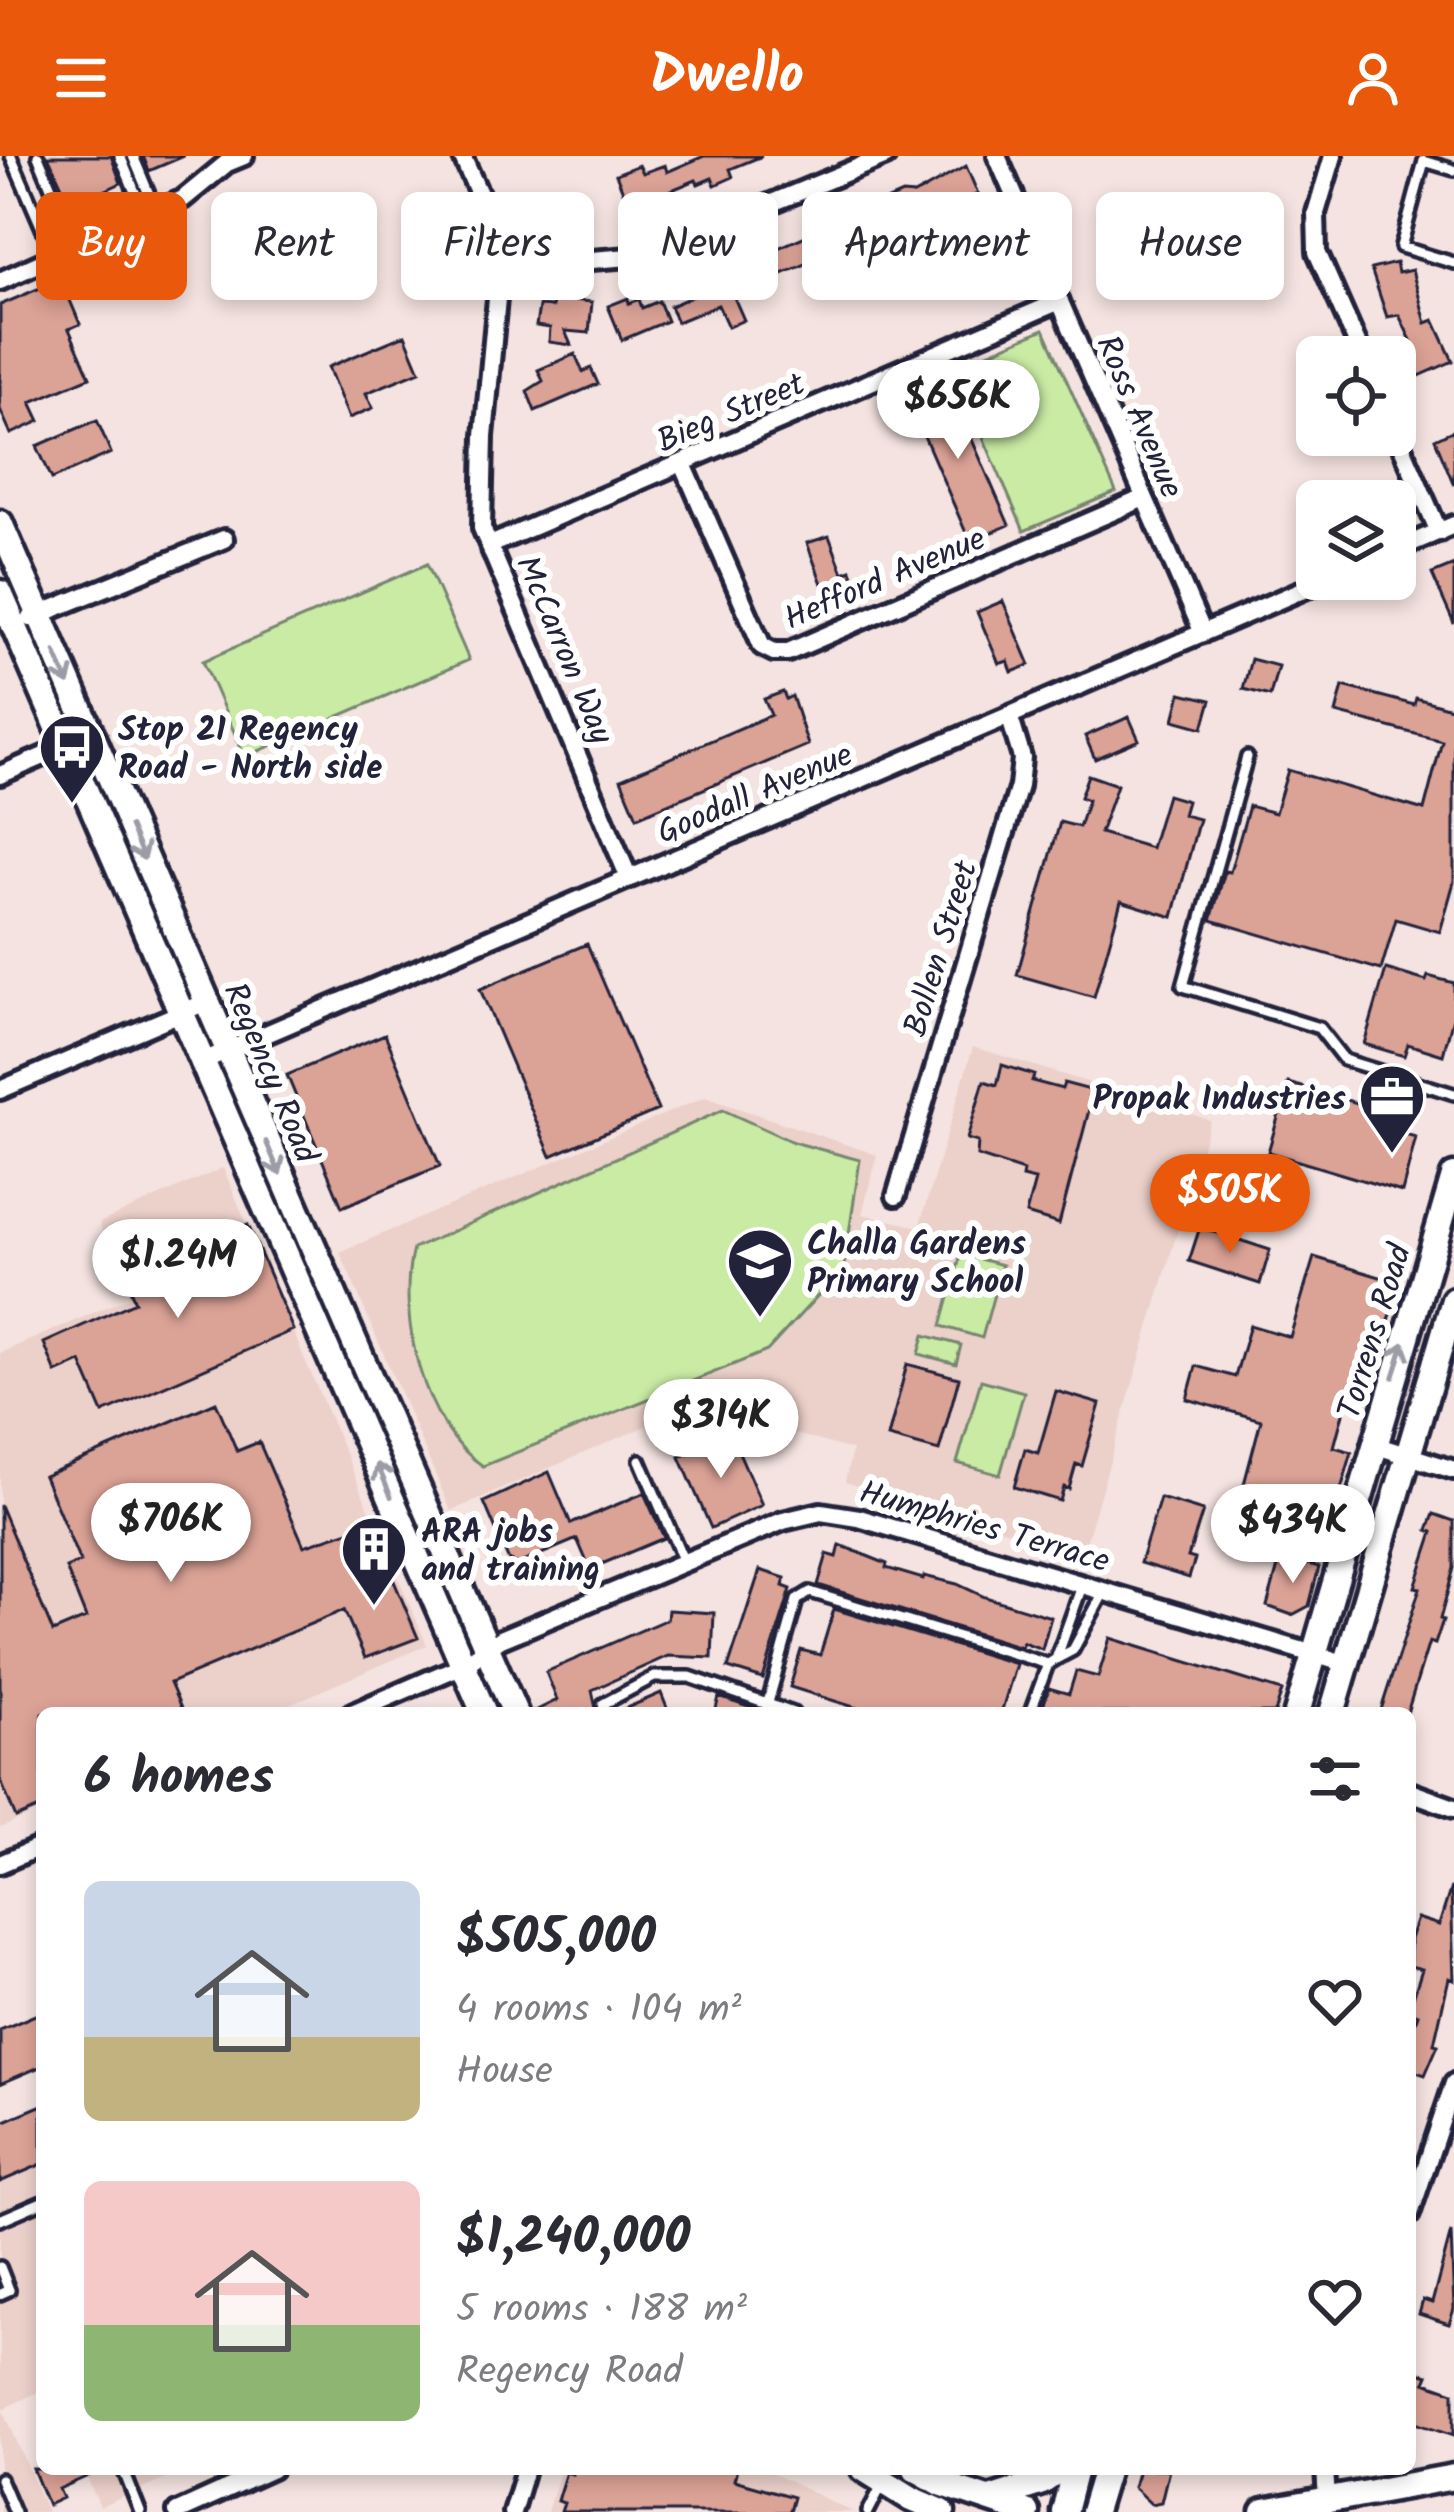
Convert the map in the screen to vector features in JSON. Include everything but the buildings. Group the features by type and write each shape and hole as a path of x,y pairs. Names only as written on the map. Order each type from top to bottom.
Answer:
{"main road":[{"name":"Regency Road","path":"0,523 512,1707"},
{"name":"Regency Road","path":"0,593 481,1707"},
{"name":"Torrens Road","path":"1299,1707 1454,1176"},
{"name":"Torrens Road","path":"1334,1707 1454,1300"},
{"path":"927,2475 1026,2512"},
{"path":"990,2499 1052,2475"},
{"path":"1064,2512 1073,2475"},
{"path":"1093,2512 1104,2475"},
{"path":"874,2476 942,2512"},
{"path":"1264,2512 1454,2477"}],"street":[{"path":"187,196 226,164 244,156"},
{"name":"McCarron Way","path":"462,156 478,192"},
{"path":"594,260 644,256 886,156"},
{"name":"Ross Avenue","path":"997,156 1203,633"},
{"path":"1333,156 1314,234 1317,252 1354,336"},
{"path":"0,280 36,264"},
{"name":"McCarron Way","path":"497,300 484,436 482,528 629,878"},
{"name":"Bieg Street","path":"490,545 1060,301"},
{"path":"1408,456 1446,528 1416,541"},
{"name":"Hefford Avenue","path":"683,464 762,646 774,652 788,652 1144,498"},
{"path":"14,626 224,539"},
{"name":"Goodall Avenue","path":"203,1061 1296,593"},
{"name":"Bollen Street","path":"896,1196 1018,785 1022,758 1009,716"},
{"path":"0,775 91,736"},
{"path":"0,1090 206,1003"},
{"path":"1374,1445 1454,1471"},
{"name":"Humphries Terrace","path":"366,1707 463,1665 486,1646 783,1521 821,1511 859,1518 1347,1664"},
{"path":"1416,1794 1454,1808"},
{"path":"0,1864 36,1849"},
{"path":"1416,2196 1454,2083"},
{"path":"177,2512 259,2475"},
{"path":"512,2512 522,2475"},
{"path":"1325,2475 1327,2500"}],"lane":[{"path":"10,156 36,215"},
{"path":"38,156 53,192"},
{"path":"120,156 140,192"},
{"path":"133,156 144,192"},
{"path":"1454,170 1424,161 1401,247 1454,263"},
{"path":"1246,757 1183,986 1319,1028 1344,1060 1454,1094"},
{"path":"640,1460 684,1562"},
{"path":"1033,1707 1083,1584"},
{"path":"766,1706 797,1600 811,1592 1052,1662 1073,1650 1105,1591"},
{"path":"604,1707 654,1677 690,1678 770,1707"},
{"path":"0,2220 36,2205"},
{"path":"0,2267 9,2290 0,2294"},
{"path":"125,2475 140,2512"},
{"path":"868,2512 874,2476"},
{"path":"0,2480 14,2512"}],"shaded area":[{"name":"Challa Gardens Primary School","path":"973,1047 1210,1120 1083,1553 845,1482 852,1450 694,1405 451,1511 340,1252 705,1097 877,1155 862,1214 919,1227"},
{"path":"223,1168 427,1645 284,1707 36,1707 36,1813 0,1828 0,1353 130,1297 99,1223"},
{"path":"36,2108 36,2393 3,2409 47,2512 0,2512 0,2123"},
{"path":"86,2475 175,2475 100,2507"},
{"path":"559,2475 776,2475 853,2512 547,2512"}],"green space":[{"path":"1044,329 1116,492 1024,531 953,368"},
{"path":"427,564 469,660 245,757 203,661"},
{"path":"723,1110 793,1142 860,1160 844,1267 767,1351 483,1466 444,1425 419,1368 408,1305 413,1249"},
{"path":"961,1254 1002,1265 982,1338 941,1326"},
{"path":"924,1335 961,1345 956,1364 919,1354"},
{"path":"981,1380 1024,1392 1000,1475 957,1463"}],"place":[{"name":"Stop 21 Regency Road - North side","path":"72,806"},
{"name":"Propak Industries","path":"1392,1156"},
{"name":"Challa Gardens Primary School","path":"760,1320"},
{"name":"ARA jobs and training","path":"374,1608"}]}
